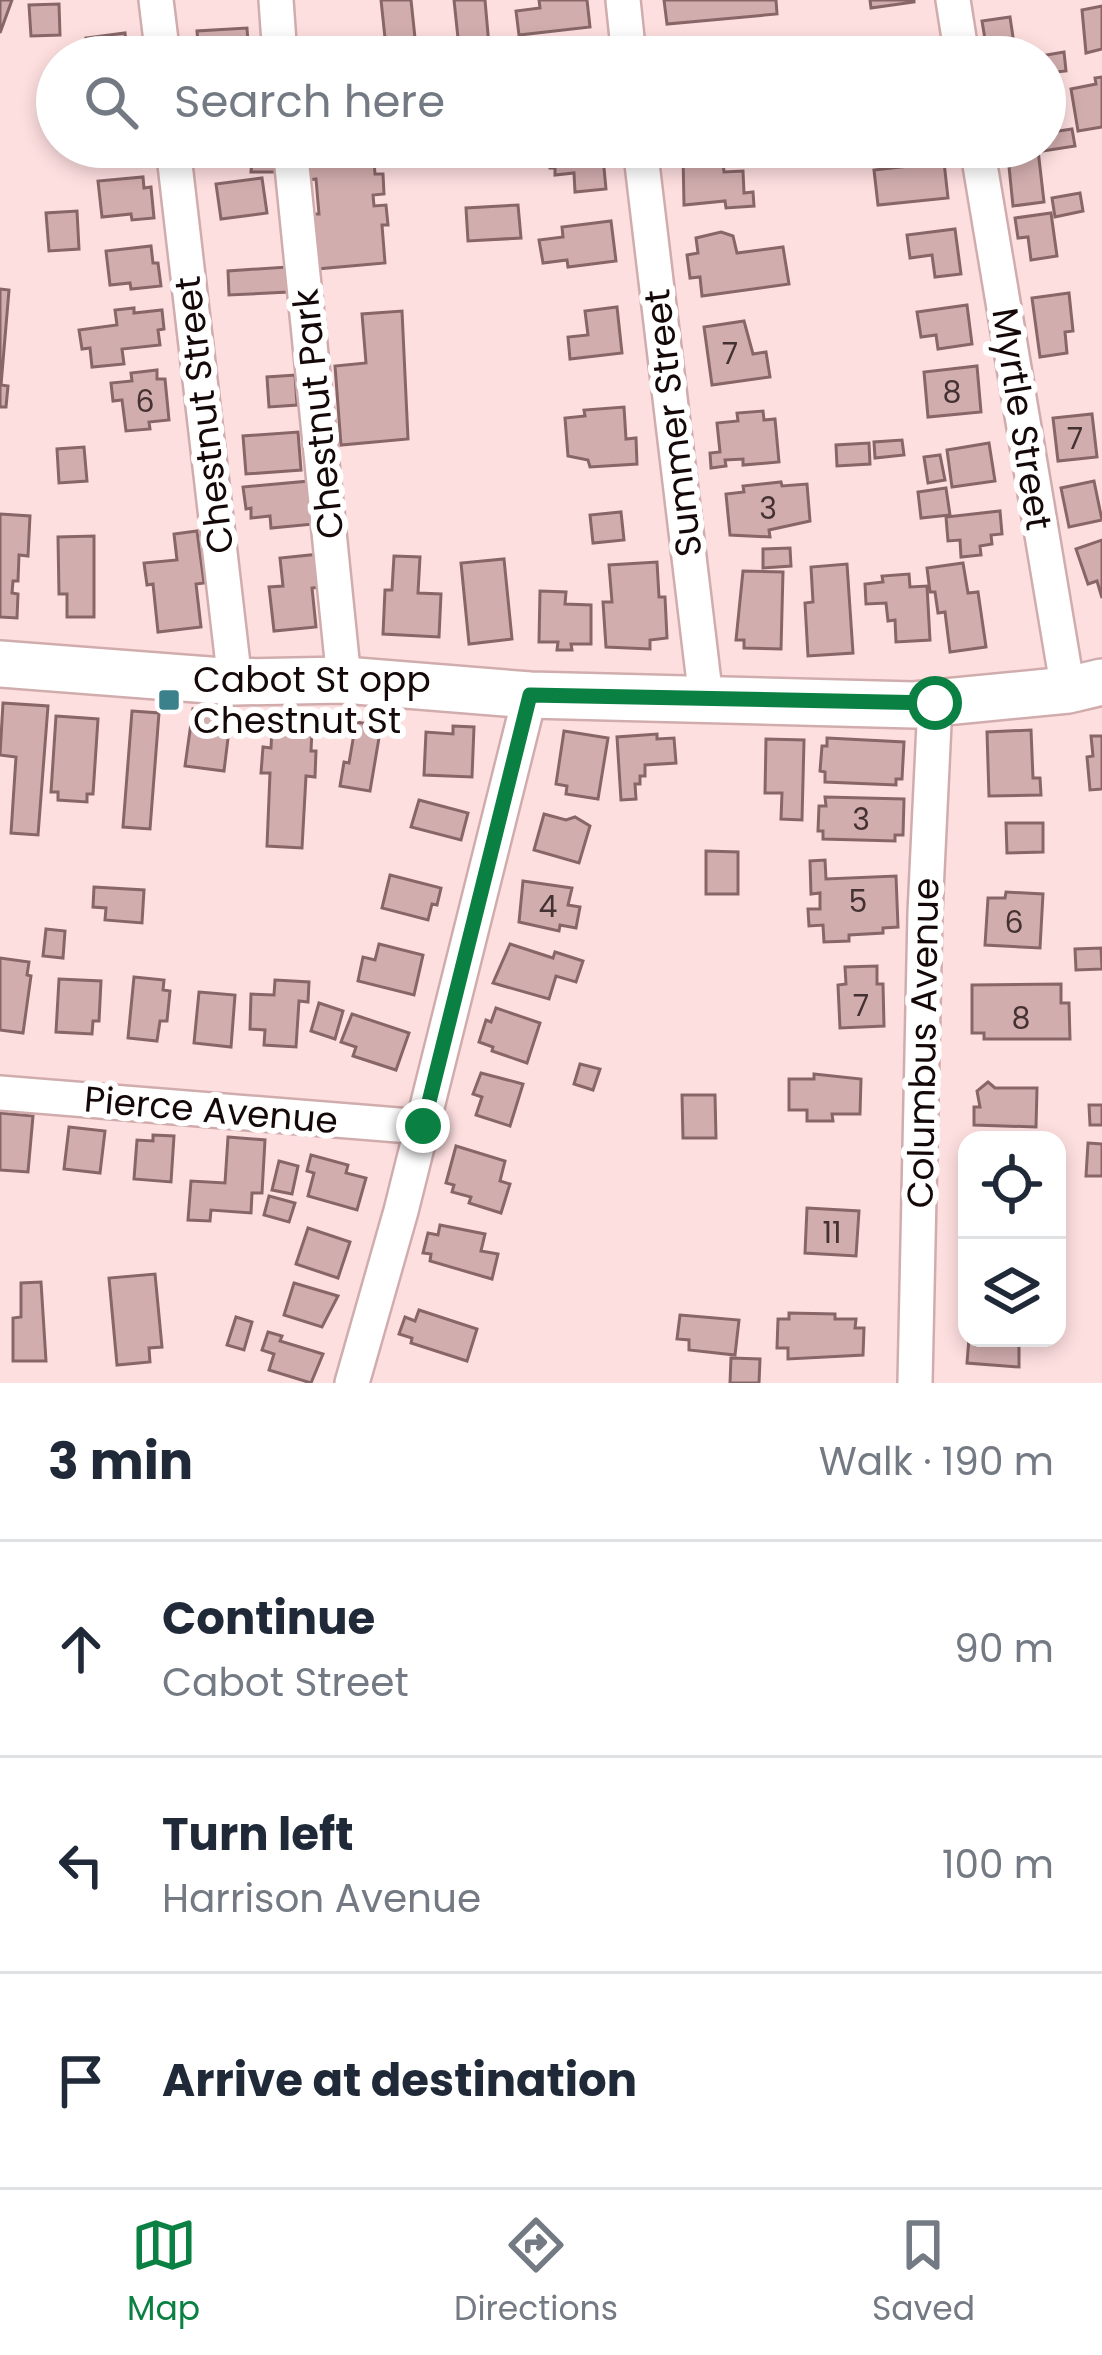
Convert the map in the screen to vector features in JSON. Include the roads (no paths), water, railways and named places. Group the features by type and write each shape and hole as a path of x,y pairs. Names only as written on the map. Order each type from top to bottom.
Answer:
{"main road":[{"path":"0,664 236,682 344,680 530,695 706,700 935,703 1085,686"}],"street":[{"path":"156,0 160,36"},
{"path":"276,0 279,36"},
{"path":"622,0 626,36"},
{"path":"952,0 958,36"},
{"name":"Chestnut Street","path":"175,168 236,682"},
{"name":"Chestnut Park","path":"292,168 344,680"},
{"name":"Summer Street","path":"643,168 706,700"},
{"name":"Myrtle Street","path":"981,168 1085,686"},
{"path":"352,1383 423,1126 530,695"},
{"name":"Columbus Avenue","path":"915,1383 925,913 935,703"},
{"name":"Pierce Avenue","path":"0,1093 423,1126"}],"place":[{"name":"Cabot St opp Chestnut St","path":"169,700"}]}
